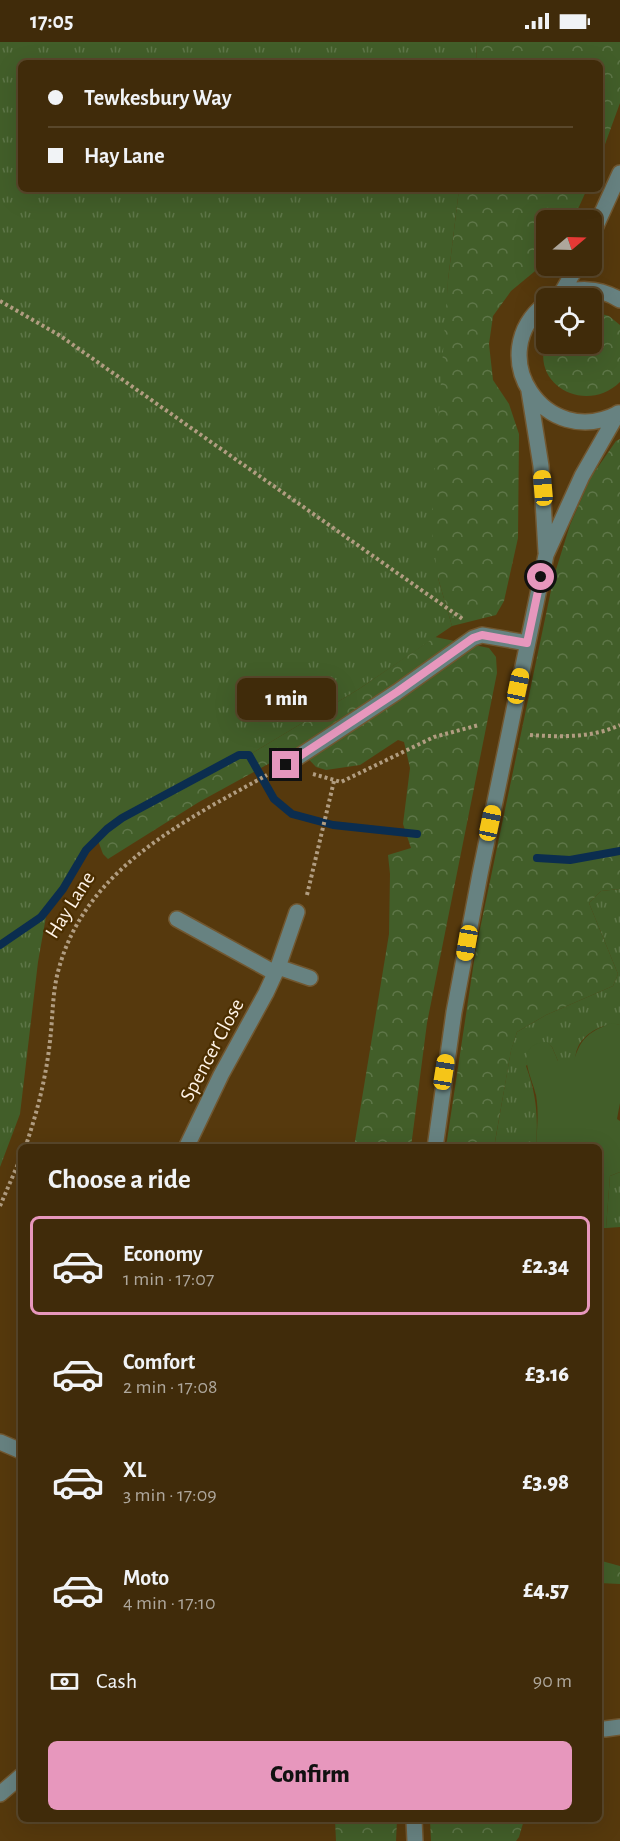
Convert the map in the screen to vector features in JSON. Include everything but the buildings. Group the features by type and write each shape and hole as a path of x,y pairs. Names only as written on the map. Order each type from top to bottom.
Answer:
{"street":[{"path":"602,213 620,173"},
{"path":"602,292 620,300"},
{"path":"536,314 527,324 521,341 520,365 529,391 541,466 546,555"},
{"path":"529,391 548,411 570,420 595,421 619,413"},
{"path":"436,1144 456,1000 546,555 585,470 619,413"},
{"path":"282,768 397,692 473,638 482,635 527,643"},
{"name":"Spencer Close","path":"188,1144 276,970 297,912"},
{"path":"177,919 276,970 309,978"},
{"path":"0,1442 18,1446"},
{"path":"0,1794 18,1779"},
{"path":"414,1822 415,1841"}],"path":[{"path":"0,301 59,335 482,635"},
{"path":"282,768 341,782 434,736 478,725"},
{"path":"529,735 563,737 606,731 620,725"},
{"name":"Hay Lane","path":"26,1144 44,1084 58,969 70,938 82,918 114,876 134,857 192,817 282,768"},
{"path":"297,912 303,914 334,781"},
{"path":"0,1206 18,1164"}],"green space":[{"path":"0,42 477,42 476,60 18,60 18,192 459,192 448,280 438,578 452,626 359,689 249,755 239,755 224,762 122,818 86,850 47,911 38,962 20,1114 0,1167"},
{"path":"477,42 620,42 620,103 603,150 603,60 476,60"},
{"path":"459,192 586,192 578,210 536,210 536,270 511,291 493,316 489,344 493,380 509,404 519,434 518,538 504,601 496,615 452,626 438,578 431,526 448,280"},
{"path":"602,314 609,316 620,325 620,382 606,392 592,396 577,395 564,390 553,382 546,371 544,354 602,354"},
{"path":"620,439 620,889 601,891 589,903 618,974 613,986 546,1015 517,1032 511,1051 495,1144 446,1144 476,948 554,576 570,525 591,477 616,441"},
{"path":"435,637 489,648 496,657 497,673 427,1023 411,1144 354,1144 389,934 388,855 411,848 403,824 410,768 404,742 398,740 360,765 326,770 316,767 301,751 292,751 199,802 108,859 103,854 97,838 122,818 224,762 239,755 249,755 359,689"},
{"path":"620,889 620,1025 608,1025 596,1029 585,1037 578,1047 575,1061 558,1061 552,1047 547,1043 526,1066 536,1106 536,1144 495,1144 511,1050 517,1032 546,1015 613,986 618,974 589,903 601,891"},
{"path":"612,1023 620,1025 620,1103 617,1119 620,1121 620,1172 610,1176 606,1228 602,1228 602,1144 536,1144 537,1101 527,1062 530,1048 547,1042 552,1047 558,1061 574,1061 579,1046 587,1036"},
{"path":"620,1172 620,1227 606,1228 610,1176"},
{"path":"602,1561 620,1566 620,1584 602,1583"},
{"path":"335,1822 397,1822 396,1841 336,1841"},
{"path":"430,1822 523,1822 516,1841 431,1841"}],"waterway":[{"path":"0,945 41,917 63,889 86,850 107,829 122,818 239,755 249,755 274,799 292,814 333,825 417,834"},
{"path":"537,858 570,860 620,851"}],"route":[{"path":"286,765 397,692 473,638 482,635 527,643 541,577"}]}
